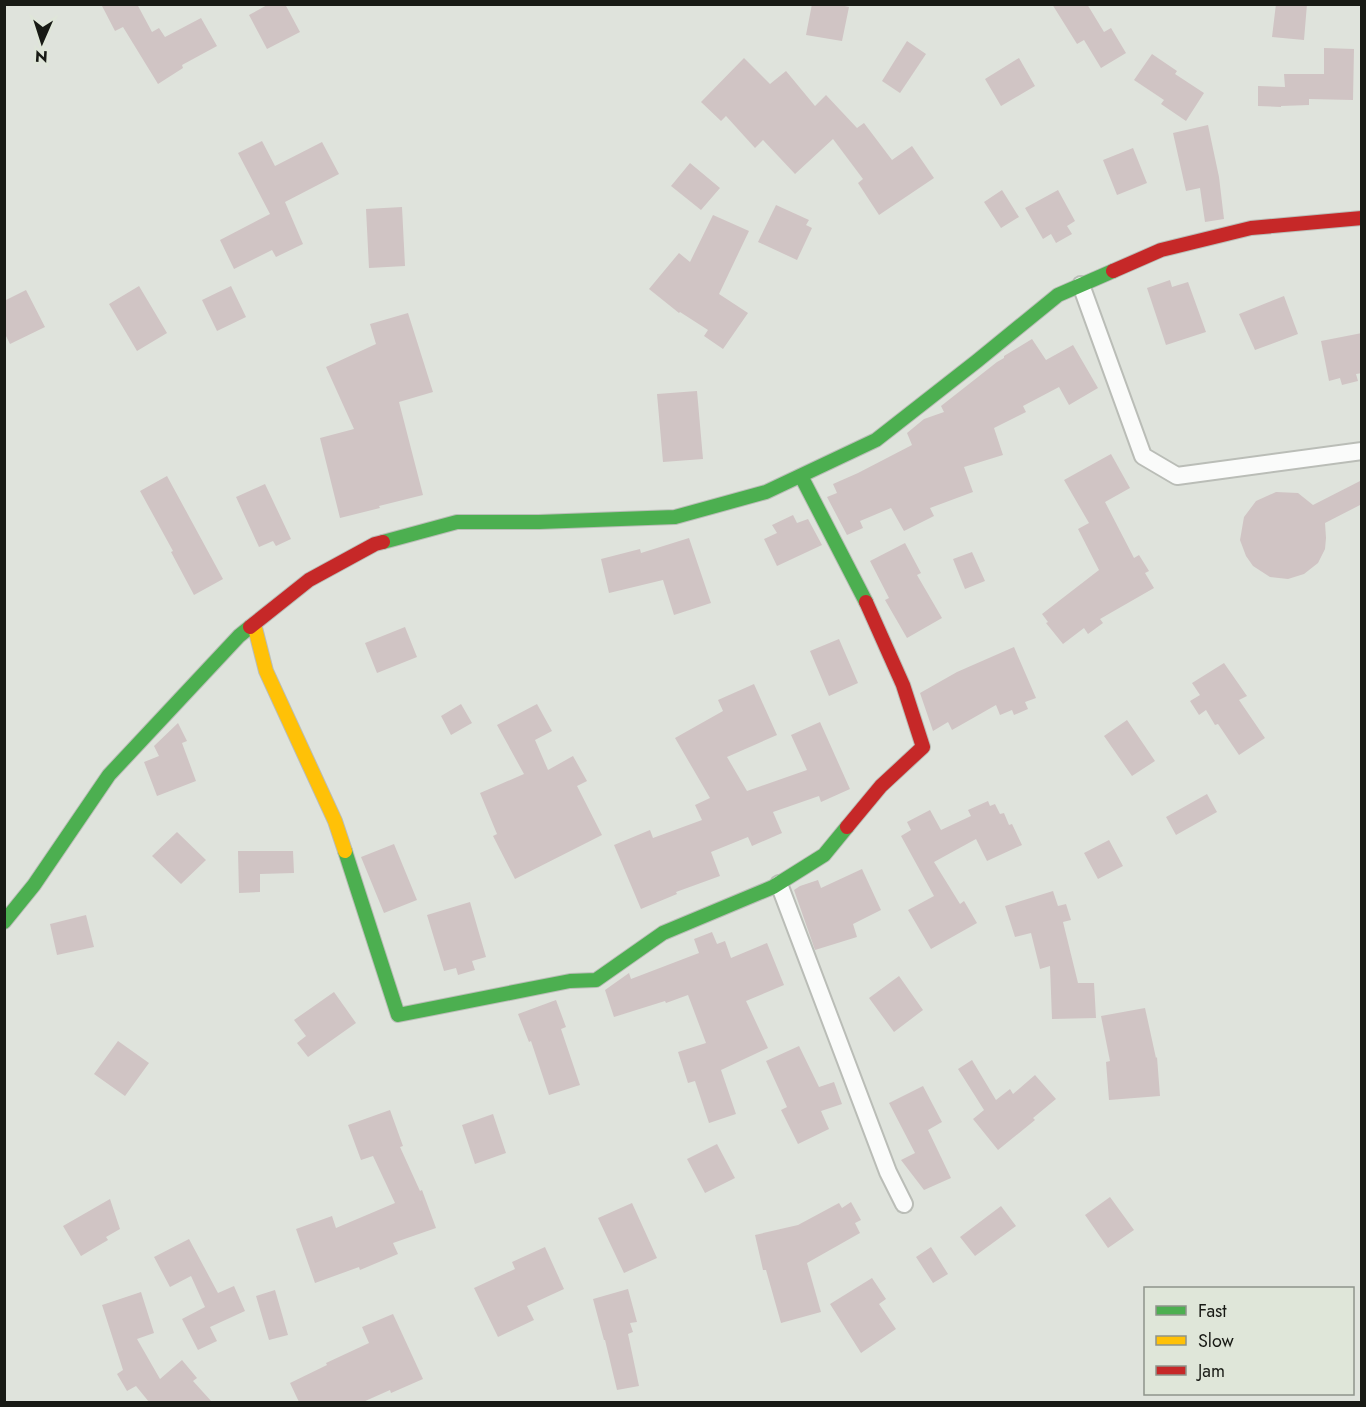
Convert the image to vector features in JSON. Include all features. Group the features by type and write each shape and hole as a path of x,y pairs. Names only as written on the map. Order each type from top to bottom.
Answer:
{"street":[{"path":"4,922 34,885 109,775 239,636 309,580 375,544 457,522 538,522 675,517 766,492 876,440 977,362 1058,295 1161,250 1251,228 1362,219"},
{"path":"1081,285 1143,456 1177,476 1362,451"},
{"path":"254,624 266,671 335,821 398,1015 570,981 596,980 663,933 773,887 824,855 881,786 923,747 903,685 871,613 801,476"},
{"path":"779,884 888,1172 904,1204"}],"building":[{"path":"101,4 137,4 152,32 159,28 165,37 201,18 217,46 182,65 183,68 158,84 123,27 115,31"},
{"path":"269,4 285,4 300,32 267,49 249,15"},
{"path":"812,4 836,4 849,7 842,41 806,35"},
{"path":"1052,4 1087,4 1104,32 1111,28 1126,53 1101,68 1084,40 1077,44"},
{"path":"1276,4 1307,4 1304,40 1272,37"},
{"path":"907,41 926,54 900,93 882,81"},
{"path":"1324,48 1354,49 1353,100 1309,99 1309,105 1258,106 1258,86 1285,87 1284,74 1324,74"},
{"path":"1152,54 1177,71 1175,74 1204,93 1186,121 1161,104 1164,100 1134,80"},
{"path":"744,58 770,84 786,71 815,106 826,95 857,128 864,123 892,160 912,146 934,178 879,215 858,183 863,179 833,139 795,174 763,140 755,148 726,116 721,121 701,102"},
{"path":"1019,58 1035,86 1001,106 985,79"},
{"path":"1208,125 1219,177 1224,219 1205,222 1200,188 1186,191 1173,133"},
{"path":"262,141 275,166 322,142 339,174 285,202 303,244 276,257 272,250 234,269 220,240 270,214 238,153"},
{"path":"1133,148 1147,183 1117,195 1103,160"},
{"path":"690,163 720,188 701,210 671,186"},
{"path":"1002,190 1019,217 1001,228 984,202"},
{"path":"1058,190 1075,221 1067,226 1072,234 1056,243 1051,234 1043,239 1025,208"},
{"path":"776,205 809,220 806,225 812,228 797,260 758,242"},
{"path":"402,207 405,266 369,268 366,209"},
{"path":"713,215 749,231 719,294 748,313 723,349 704,336 708,330 679,313 649,289 679,253 690,262"},
{"path":"1170,280 1172,287 1188,282 1206,332 1166,345 1147,288"},
{"path":"139,286 167,333 137,351 109,304"},
{"path":"231,286 246,317 217,331 202,300"},
{"path":"26,290 45,327 10,344 4,332 4,301"},
{"path":"1284,296 1298,334 1255,350 1239,314"},
{"path":"408,313 433,392 399,402 423,495 340,518 320,438 354,429 326,367 376,344 370,324"},
{"path":"1362,333 1362,373 1356,374 1358,381 1342,385 1340,378 1329,381 1321,341"},
{"path":"1032,339 1046,360 1073,345 1098,388 1069,405 1059,387 1023,406 1026,412 994,428 1003,455 964,467 973,492 930,508 934,516 904,531 891,508 860,521 863,528 847,535 827,497 837,493 833,484 912,445 907,433 924,419 944,412 941,406 1004,356"},
{"path":"697,391 703,459 663,462 657,394"},
{"path":"1111,454 1130,488 1105,502 1134,558 1139,555 1149,571 1145,573 1154,588 1100,619 1103,623 1088,634 1084,628 1063,644 1046,623 1048,622 1042,614 1099,570 1078,529 1089,523 1064,480"},
{"path":"167,476 223,579 194,595 140,491"},
{"path":"1362,480 1362,504 1325,523 1325,549 1318,563 1304,574 1288,579 1270,577 1253,566 1240,540 1244,517 1256,501 1276,492 1298,493 1313,505"},
{"path":"265,484 291,539 276,546 273,541 259,547 236,497"},
{"path":"793,515 797,523 808,519 822,545 777,566 764,539 777,533 772,525"},
{"path":"689,538 711,603 674,615 663,580 609,593 601,559 640,549 641,553"},
{"path":"905,543 921,573 917,575 942,618 907,638 885,600 889,598 870,561"},
{"path":"972,552 985,581 965,589 953,559"},
{"path":"405,627 417,657 377,673 365,643"},
{"path":"839,639 858,683 829,696 810,651"},
{"path":"1014,647 1036,698 1025,702 1028,709 1014,715 1012,710 1000,715 996,705 952,730 948,722 933,731 920,693 957,672"},
{"path":"1224,663 1247,696 1239,700 1265,738 1239,755 1206,710 1199,715 1190,701 1200,695 1192,683"},
{"path":"754,684 777,735 727,757 747,791 807,770 791,735 820,722 850,789 821,802 819,796 773,812 782,833 752,846 748,837 711,852 720,876 676,892 677,894 641,909 614,845 650,830 653,838 702,820 695,805 710,798 675,738 723,711 718,700"},
{"path":"461,704 472,723 451,735 441,716"},
{"path":"537,704 552,731 535,740 548,770 573,756 587,781 577,786 602,835 515,879 493,836 497,834 480,793 524,774 497,725"},
{"path":"1127,720 1155,761 1132,776 1104,736"},
{"path":"178,723 187,741 182,743 196,781 157,796 144,762 159,756 154,746"},
{"path":"1207,794 1217,812 1176,835 1166,817"},
{"path":"988,801 990,806 995,804 1000,814 1004,813 1022,845 987,861 976,839 934,862 960,904 964,901 977,923 931,949 908,910 934,896 901,836 911,830 907,822 930,810 941,830 971,816 968,810"},
{"path":"177,832 206,860 181,884 152,856"},
{"path":"1109,840 1123,866 1098,879 1084,853"},
{"path":"394,844 417,900 384,913 361,857"},
{"path":"238,851 293,851 294,873 260,874 260,892 239,893"},
{"path":"862,869 881,910 853,924 857,937 815,950 794,890 818,880 821,888"},
{"path":"1053,891 1058,906 1066,904 1071,920 1063,922 1078,983 1094,983 1096,1018 1052,1019 1050,966 1040,969 1031,933 1015,937 1005,906"},
{"path":"470,902 486,957 472,961 475,970 458,975 456,968 444,971 427,915"},
{"path":"86,915 94,947 57,955 50,924"},
{"path":"712,932 717,944 725,941 731,958 767,943 784,985 746,1001 768,1048 721,1070 736,1114 709,1123 695,1081 688,1083 678,1052 706,1043 688,995 614,1017 605,990 629,973 631,979 699,953 694,939"},
{"path":"899,976 923,1010 894,1032 869,998"},
{"path":"334,992 356,1023 308,1057 297,1043 306,1036 294,1020"},
{"path":"556,1000 566,1027 561,1029 580,1085 549,1095 531,1041 529,1042 518,1014"},
{"path":"1145,1008 1157,1057 1160,1096 1109,1100 1106,1062 1110,1061 1101,1016"},
{"path":"118,1041 149,1063 125,1096 94,1074"},
{"path":"799,1046 819,1087 834,1082 842,1104 821,1111 829,1129 798,1144 781,1110 787,1107 766,1061"},
{"path":"972,1060 996,1100 1010,1089 1013,1094 1035,1075 1056,1099 1033,1118 1035,1120 998,1150 973,1119 984,1110 958,1069"},
{"path":"923,1086 942,1122 928,1130 951,1178 924,1190 901,1160 915,1153 889,1103"},
{"path":"390,1110 403,1146 400,1147 420,1191 422,1190 436,1228 393,1243 398,1254 360,1270 359,1267 315,1283 296,1229 332,1216 336,1228 395,1203 373,1156 361,1160 348,1125"},
{"path":"493,1114 506,1153 475,1164 462,1125"},
{"path":"717,1144 735,1178 705,1193 687,1159"},
{"path":"1110,1197 1134,1230 1108,1248 1085,1215"},
{"path":"110,1199 120,1229 106,1237 108,1240 81,1256 63,1226"},
{"path":"851,1202 861,1220 855,1223 860,1233 807,1263 821,1312 781,1323 766,1270 763,1270 755,1235 798,1225 839,1203 842,1208"},
{"path":"632,1203 657,1258 624,1273 598,1218"},
{"path":"1001,1206 1016,1226 975,1256 960,1237"},
{"path":"189,1239 218,1293 234,1286 245,1311 210,1327 217,1341 198,1350 182,1319 205,1307 191,1276 170,1287 154,1257"},
{"path":"545,1247 564,1289 527,1306 534,1320 498,1337 474,1288 515,1269 512,1262"},
{"path":"931,1247 948,1274 933,1283 916,1257"},
{"path":"872,1278 886,1299 879,1304 896,1329 861,1353 830,1304"},
{"path":"628,1289 637,1322 630,1323 633,1332 628,1334 639,1386 617,1390 593,1299"},
{"path":"275,1290 288,1335 269,1340 256,1296"},
{"path":"141,1292 154,1333 137,1339 160,1379 182,1360 197,1378 193,1381 212,1402 149,1402 136,1386 127,1391 117,1374 123,1370 102,1305"},
{"path":"393,1314 423,1379 363,1402 299,1402 290,1383 369,1343 362,1327"}],"traffic: fast":[{"path":"383,542 457,522 539,522 675,517 766,492 876,440 1058,295 1113,271"},
{"path":"801,476 866,602"},
{"path":"4,922 34,885 109,775 250,627"},
{"path":"345,851 398,1015 570,981 596,980 663,933 773,887 824,855 847,827"}],"traffic: slow":[{"path":"254,624 266,671 335,821 345,851"}],"traffic: jam":[{"path":"1113,271 1161,250 1251,228 1362,218"},
{"path":"250,627 309,580 375,544 383,542"},
{"path":"847,827 881,786 923,747 903,685 866,602"}]}
